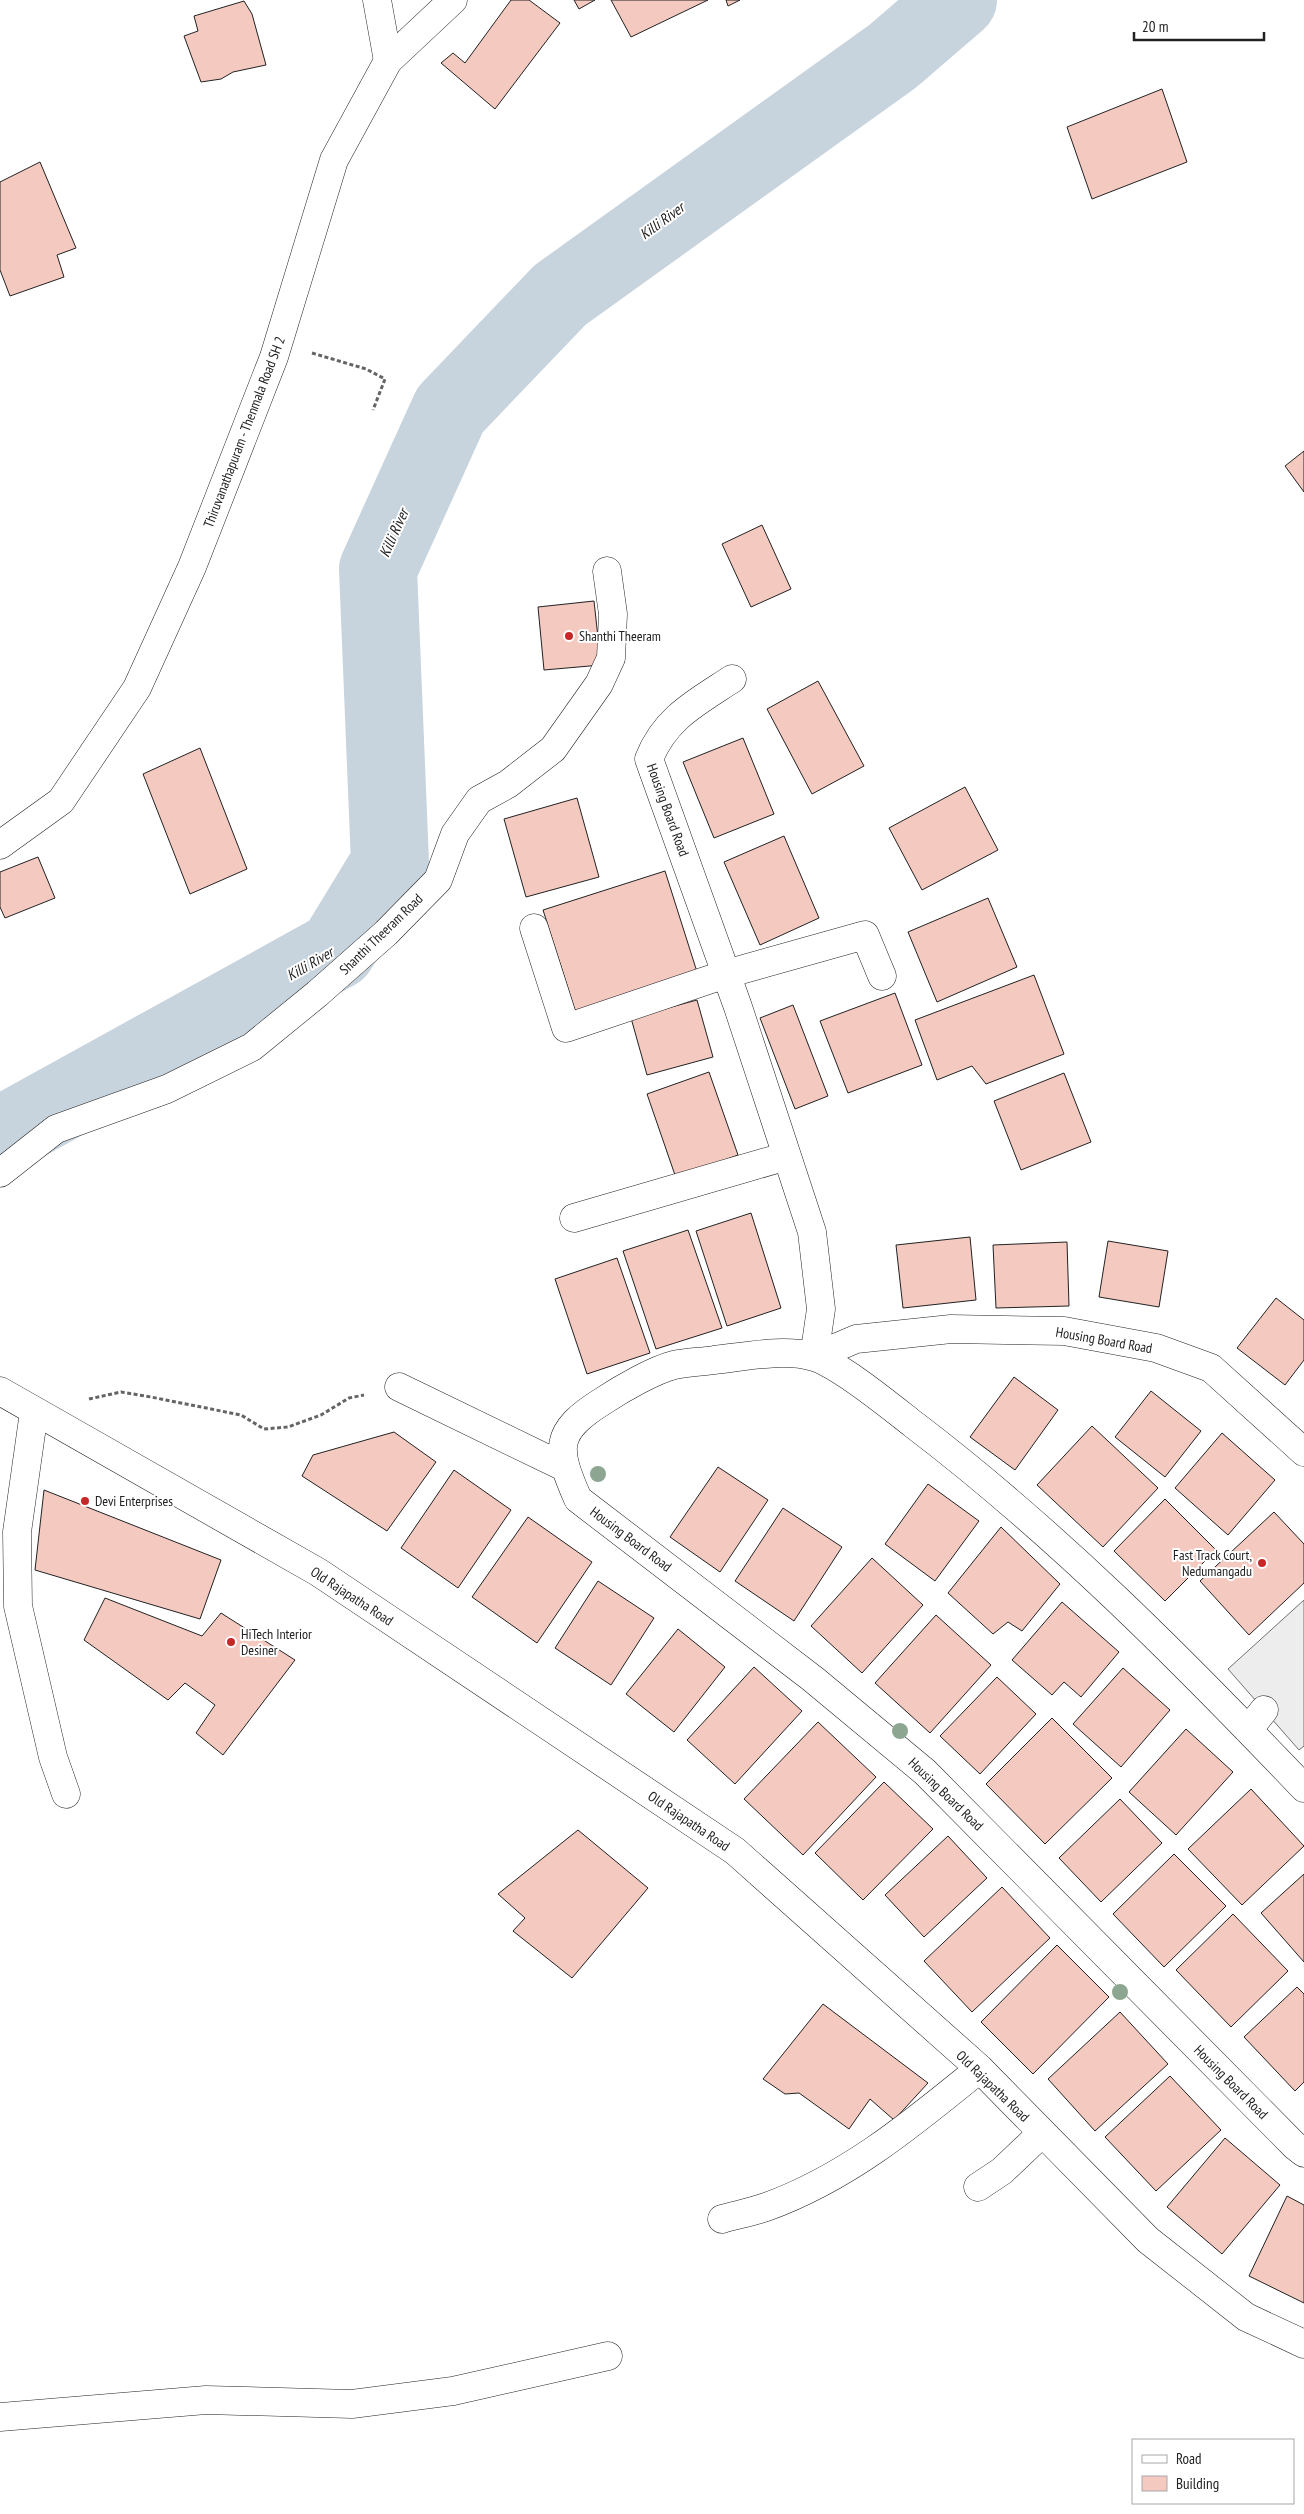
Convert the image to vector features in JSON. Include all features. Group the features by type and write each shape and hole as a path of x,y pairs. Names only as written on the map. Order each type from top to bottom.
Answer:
{"street":[{"path":"377,0 388,60"},
{"name":"Thiruvanathapuram - Thenmala Road SH 2","path":"0,844 61,801 136,688 192,567 274,357 334,160 388,60 453,0"},
{"name":"Shanthi Theeram Road","path":"0,1173 56,1129 167,1089 252,1047 317,994 386,933 438,880 455,834 479,800 508,784 554,749 599,684 611,658 613,614 607,571"},
{"name":"Housing Board Road","path":"732,679 682,712 656,739 649,759 726,974 812,1232 821,1309 814,1357"},
{"path":"534,928 566,1028 726,974 865,934 882,976"},
{"path":"574,1218 787,1156"},
{"name":"Housing Board Road","path":"814,1357 856,1339 951,1329 1064,1331 1156,1348 1211,1368 1304,1452"},
{"name":"Housing Board Road","path":"1304,1788 1256,1720 1139,1621 1023,1511 887,1404 836,1369 814,1357 774,1353 673,1365 619,1391 580,1416 561,1444 564,1467 578,1500 813,1679 925,1772 1294,2146 1304,2153"},
{"path":"398,1387 564,1467"},
{"name":"Old Rajapatha Road","path":"0,1391 318,1572 735,1851 978,2070 1148,2240 1246,2317 1304,2344"},
{"path":"34,1412 16,1532 18,1606 53,1757 66,1794"},
{"path":"722,2219 766,2207 866,2157 978,2070"},
{"path":"978,2187 1002,2171 1042,2133"},
{"path":"0,2417 206,2400 352,2404 453,2391 608,2356"}],"path":[{"path":"279,340 323,358 366,369 385,378 373,410"},
{"path":"34,1412 120,1392 241,1415 264,1429 288,1428 321,1416 349,1398 398,1387"}],"shaded area":[{"path":"1304,1600 1304,1746 1299,1750 1228,1669"}],"building":[{"path":"511,0 529,0 560,23 495,109 441,63 453,53 465,63"},
{"path":"574,0 595,0 579,9"},
{"path":"611,0 708,0 631,37"},
{"path":"726,0 740,0 728,6"},
{"path":"244,1 252,14 266,65 233,72 221,79 201,82 184,36 198,31 194,16"},
{"path":"1162,89 1187,162 1092,199 1067,127"},
{"path":"40,162 76,248 57,255 64,277 10,296 0,270 0,182"},
{"path":"1304,451 1304,492 1285,466"},
{"path":"762,525 791,589 751,607 722,544"},
{"name":"Shanthi Theeram","path":"594,601 601,665 544,670 538,607"},
{"path":"818,681 864,766 812,794 767,709"},
{"path":"743,738 774,814 714,838 683,762"},
{"path":"200,748 247,869 190,894 143,774"},
{"path":"965,787 998,850 922,890 889,828"},
{"path":"577,798 599,877 526,897 504,819"},
{"path":"784,836 819,918 760,945 724,862"},
{"path":"38,857 55,898 5,918 0,907 0,872"},
{"path":"665,871 698,975 576,1013 543,910"},
{"path":"988,898 1017,967 937,1002 908,932"},
{"path":"1034,975 1064,1054 986,1084 972,1066 937,1080 915,1020"},
{"path":"895,993 922,1065 848,1093 820,1021"},
{"path":"697,1000 713,1057 647,1075 631,1018"},
{"path":"793,1005 828,1096 795,1109 760,1018"},
{"path":"709,1072 738,1155 676,1178 647,1094"},
{"path":"1064,1073 1091,1142 1021,1170 994,1101"},
{"path":"751,1213 781,1308 727,1326 696,1231"},
{"path":"688,1230 722,1328 656,1349 623,1251"},
{"path":"970,1237 976,1300 903,1308 896,1245"},
{"path":"1108,1241 1168,1251 1159,1307 1099,1297"},
{"path":"1067,1242 1069,1306 996,1308 993,1245"},
{"path":"617,1258 650,1353 587,1374 555,1279"},
{"path":"1276,1298 1304,1320 1304,1360 1285,1385 1237,1348"},
{"path":"1014,1377 1058,1410 1015,1470 970,1437"},
{"path":"1151,1391 1201,1431 1165,1477 1115,1437"},
{"path":"1092,1426 1158,1488 1103,1547 1037,1485"},
{"path":"394,1432 436,1462 387,1531 302,1476 313,1455"},
{"path":"1222,1433 1275,1480 1228,1535 1175,1488"},
{"path":"718,1467 768,1500 720,1572 670,1537"},
{"path":"454,1470 511,1510 458,1588 401,1548"},
{"path":"928,1484 979,1521 935,1581 885,1544"},
{"path":"44,1490 221,1560 200,1619 35,1570"},
{"path":"1165,1499 1216,1550 1165,1601 1114,1551"},
{"path":"783,1508 842,1547 794,1621 735,1581"},
{"name":"Fast Track Court, Nedumangadu","path":"1274,1512 1304,1544 1304,1583 1249,1635 1200,1581"},
{"path":"528,1517 592,1562 537,1643 472,1597"},
{"path":"1001,1527 1060,1584 1022,1631 1008,1622 993,1634 948,1593"},
{"path":"872,1558 923,1605 862,1673 811,1626"},
{"path":"598,1581 654,1618 611,1685 555,1648"},
{"path":"105,1598 202,1636 221,1613 295,1660 223,1755 196,1733 215,1705 185,1683 168,1700 84,1640"},
{"path":"1062,1602 1119,1652 1081,1697 1064,1682 1052,1695 1012,1660"},
{"path":"936,1615 991,1665 930,1733 875,1683"},
{"path":"678,1629 725,1667 674,1732 626,1694"},
{"path":"754,1667 802,1711 735,1784 687,1740"},
{"path":"1123,1668 1170,1710 1121,1767 1073,1724"},
{"path":"997,1677 1036,1714 980,1774 940,1736"},
{"path":"1052,1718 1112,1778 1045,1844 986,1784"},
{"path":"818,1722 876,1777 803,1855 744,1799"},
{"path":"1186,1729 1233,1772 1176,1835 1129,1792"},
{"path":"884,1782 933,1829 863,1900 815,1853"},
{"path":"1251,1789 1304,1846 1242,1905 1188,1849"},
{"path":"1120,1799 1162,1843 1101,1902 1059,1858"},
{"path":"578,1830 648,1888 572,1978 513,1931 525,1918 498,1894"},
{"path":"948,1836 987,1878 924,1937 885,1895"},
{"path":"1174,1854 1226,1906 1164,1967 1113,1914"},
{"path":"1304,1874 1304,1962 1261,1913"},
{"path":"1002,1887 1050,1938 972,2012 924,1961"},
{"path":"1233,1914 1288,1971 1231,2027 1176,1970"},
{"path":"1057,1945 1109,1997 1033,2074 981,2022"},
{"path":"1297,1987 1304,1994 1304,2082 1295,2091 1244,2037"},
{"path":"823,2004 928,2083 894,2120 870,2099 849,2129 799,2093 785,2094 763,2079"},
{"path":"1120,2012 1168,2064 1095,2131 1048,2079"},
{"path":"1170,2076 1221,2130 1156,2191 1105,2137"},
{"path":"1225,2138 1280,2185 1222,2254 1167,2207"},
{"path":"1287,2196 1304,2205 1304,2303 1249,2276"}],"waterway":[{"name":"Killi River","path":"0,1136 337,950 390,863 378,569 450,410 560,295 893,56 958,0"}],"place":[{"name":"Shanthi Theeram","path":"569,636"},
{"name":"Devi Enterprises","path":"85,1501"},
{"name":"Fast Track Court, Nedumangadu","path":"1262,1563"},
{"name":"HiTech Interior Desiner","path":"231,1642"}]}
